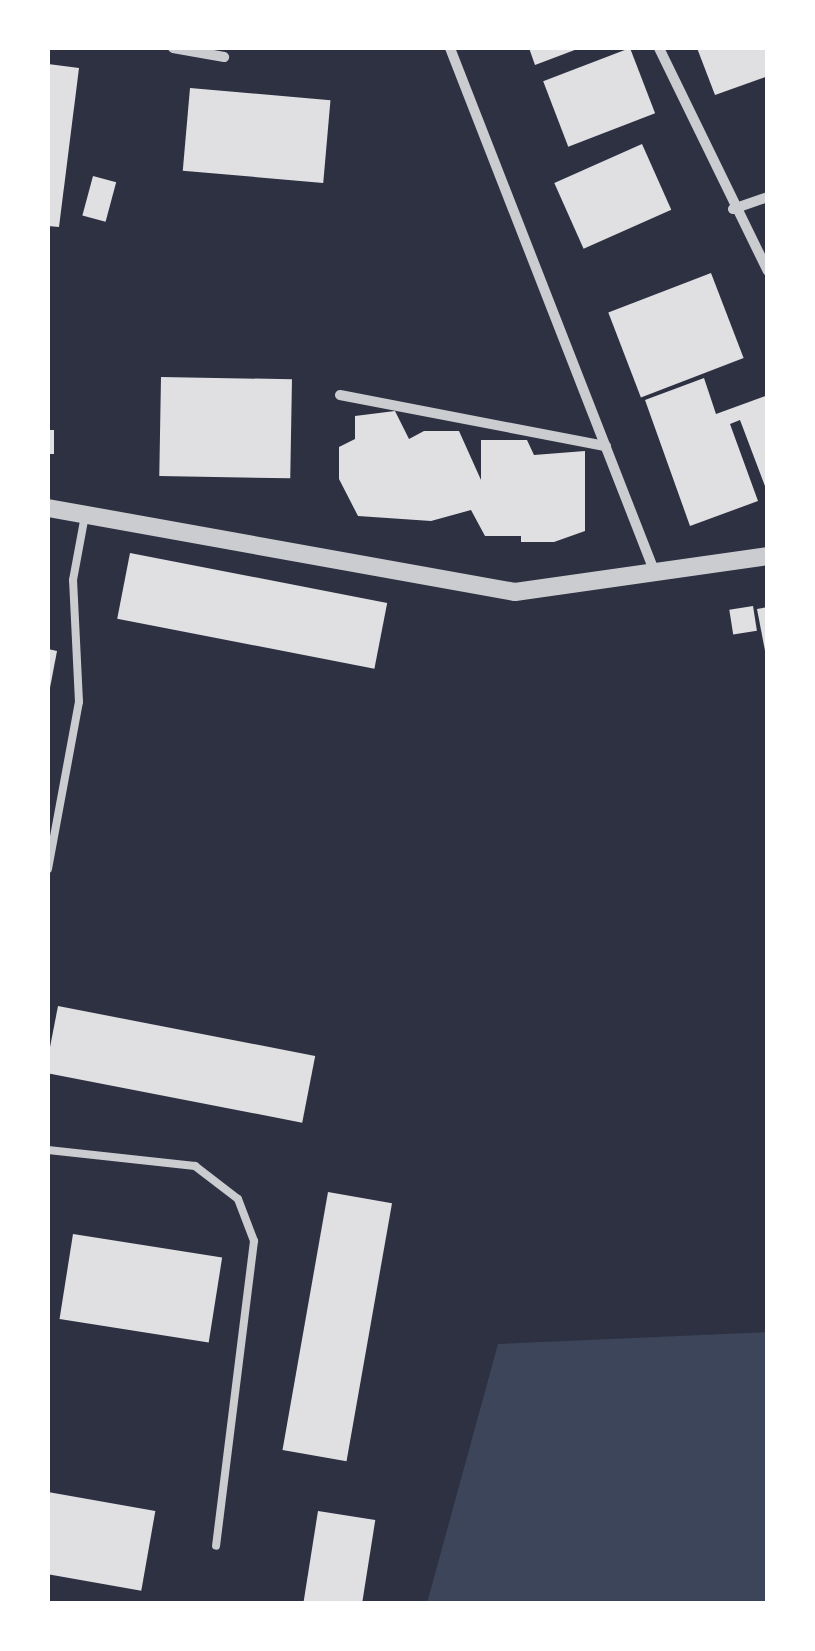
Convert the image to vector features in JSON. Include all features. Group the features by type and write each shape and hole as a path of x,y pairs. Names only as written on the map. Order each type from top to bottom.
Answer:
{"street":[{"path":"173,48 224,58"},
{"path":"450,48 656,576"},
{"path":"659,48 732,209 768,271"},
{"path":"732,209 768,197"},
{"path":"340,395 606,446"},
{"path":"48,508 516,592 656,576 768,556"}],"lane":[{"path":"48,869 79,702 73,580 85,515"},
{"path":"48,1150 195,1166 238,1200 254,1242 216,1546"}],"shaded area":[{"path":"767,1332 767,1603 427,1603 498,1344"}],"building":[{"path":"529,48 580,48 535,65"},
{"path":"630,48 655,113 568,147 543,81"},
{"path":"697,48 768,48 768,76 715,95"},
{"path":"48,64 79,68 59,227 48,226"},
{"path":"190,88 330,100 323,183 183,171"},
{"path":"642,144 671,210 584,249 554,183"},
{"path":"93,176 116,182 106,222 82,216"},
{"path":"711,273 744,358 641,397 608,312"},
{"path":"161,377 292,379 290,478 159,476"},
{"path":"704,378 716,414 768,395 768,494 740,420 730,424 758,501 690,526 645,400"},
{"path":"395,411 409,439 424,431 459,431 481,480 481,440 527,440 534,455 585,451 585,531 554,542 521,542 521,536 485,536 471,510 431,521 358,516 339,479 339,447 355,439 355,416"},
{"path":"48,430 54,430 54,454 48,454"},
{"path":"130,553 387,603 374,669 117,619"},
{"path":"753,606 757,631 733,634 729,610"},
{"path":"768,607 768,656 766,656 757,609"},
{"path":"48,649 57,651 49,693 48,693"},
{"path":"58,1006 315,1056 302,1123 48,1073"},
{"path":"328,1192 392,1203 347,1461 283,1450"},
{"path":"73,1234 222,1258 209,1343 60,1319"},
{"path":"48,1492 155,1511 141,1591 48,1574"},
{"path":"318,1511 375,1520 362,1604 303,1604"}]}
